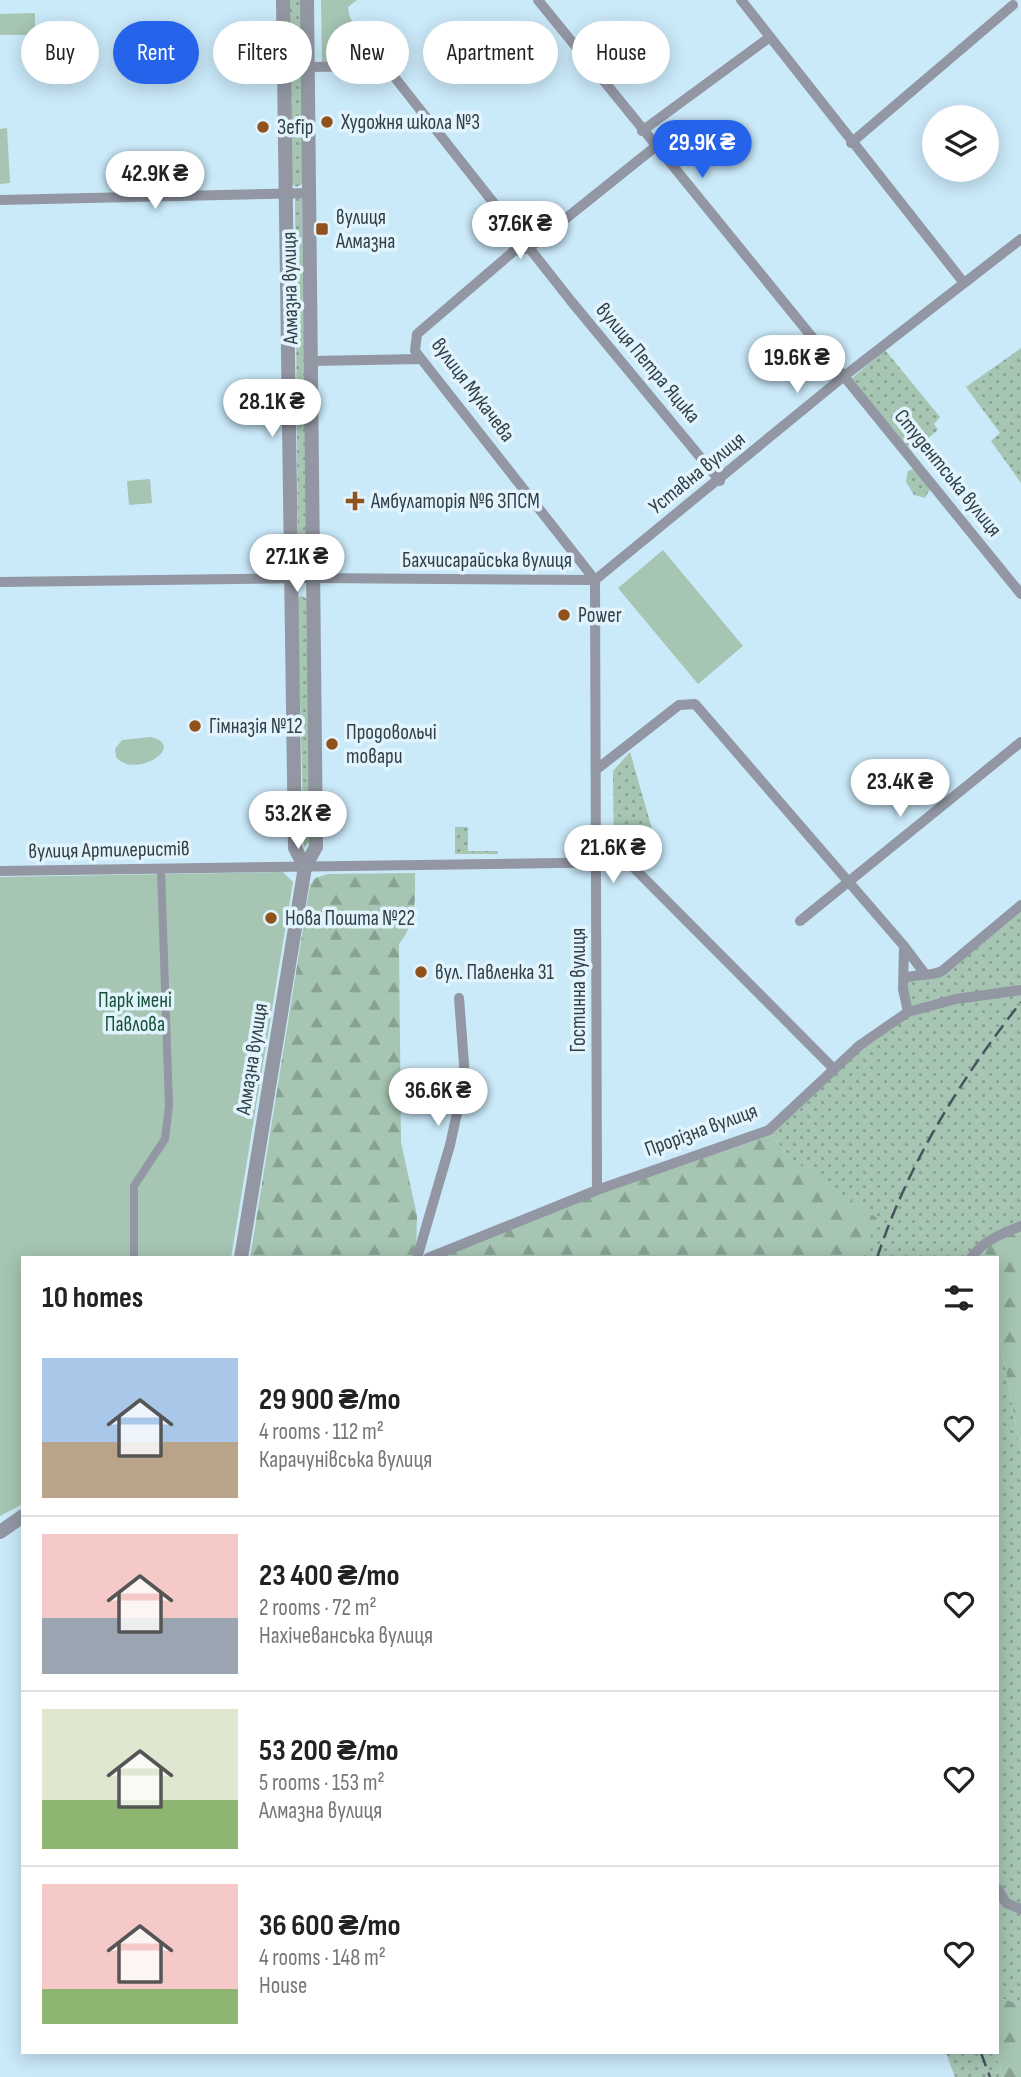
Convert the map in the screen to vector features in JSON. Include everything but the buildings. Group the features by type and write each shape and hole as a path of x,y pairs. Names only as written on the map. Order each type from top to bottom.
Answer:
{"street":[{"name":"Алмазна вулиця","path":"283,0 295,848 304,867"},
{"name":"Алмазна вулиця","path":"307,0 307,21"},
{"name":"Студентська вулиця","path":"538,0 655,148 904,448 1021,594"},
{"path":"741,0 851,143 964,283"},
{"path":"851,143 1011,3 1021,16"},
{"path":"642,131 770,37"},
{"name":"вулиця Петра Яцика","path":"312,67 376,66 392,74 529,248 720,481"},
{"name":"Алмазна вулиця","path":"241,1256 304,867 316,847 308,84"},
{"path":"529,248 655,148"},
{"path":"0,200 310,193"},
{"name":"Уставна вулиця","path":"595,580 720,481 843,377 1021,239"},
{"name":"вулиця Мукачева","path":"529,248 514,251 416,334 415,351 595,580"},
{"path":"312,361 421,359"},
{"name":"Бахчисарайська вулиця","path":"0,582 290,578 595,580"},
{"name":"Гостинна вулиця","path":"595,580 597,1190"},
{"path":"597,769 679,705 690,702 695,704 904,946 925,974"},
{"path":"800,921 1021,742"},
{"name":"вулиця Артилеристів","path":"0,872 628,862 833,1068"},
{"path":"134,1256 134,1186 165,1139 169,1106 162,869"},
{"path":"905,978 942,971 1021,905"},
{"path":"904,946 903,989 908,1012"},
{"name":"Прорізна вулиця","path":"433,1256 597,1190 769,1130 833,1068 875,1034 908,1012 937,1003 1021,990"},
{"path":"418,1256 450,1145 465,1077 459,998"},
{"path":"973,1256 990,1239 1021,1226"},
{"path":"0,1532 21,1518"},
{"path":"999,1891 1006,1903 1021,1909"}],"green space":[{"path":"289,0 301,0 301,21 289,21"},
{"path":"321,0 357,0 348,7 352,21 326,21 326,63 322,63"},
{"path":"35,13 35,21 21,21 21,35 0,35 0,14"},
{"path":"290,84 302,84 303,184 296,187 292,184"},
{"path":"7,128 10,183 0,184 0,129"},
{"path":"295,197 302,197 307,561 303,565 298,564"},
{"path":"1021,348 1021,483 991,441 1000,433 966,387"},
{"path":"885,350 940,417 934,424 938,430 912,451 851,379"},
{"path":"913,469 930,489 925,498 914,495 906,482 908,471"},
{"path":"150,479 152,503 129,505 127,481"},
{"path":"663,550 743,646 698,684 618,588"},
{"path":"297,597 307,599 311,841 304,847"},
{"path":"151,737 161,741 164,747 154,759 135,765 124,763 116,757 115,749 122,740"},
{"path":"630,752 659,853 614,850 613,771"},
{"path":"455,827 468,827 468,851 498,851 498,854 455,854"},
{"name":"Парк імені Павлова","path":"283,872 293,882 231,1256 21,1256 21,1505 0,1516 0,877"},
{"path":"415,873 412,919 399,944 401,1142 417,1216 416,1256 250,1256 310,885 315,878 328,874"},
{"path":"1021,905 1021,1226 984,1243 985,1256 864,1256 876,1218 788,1157 769,1130 833,1068 908,1012 905,978 935,975"},
{"path":"769,1130 788,1157 877,1218 864,1256 433,1256"},
{"path":"1021,1226 1021,1453 999,1332 999,1256 985,1256 984,1243"},
{"path":"999,1332 1021,1453 1021,2005 999,1997"},
{"path":"999,1997 1021,2005 1021,2077 1003,2077 995,2054 999,2054"},
{"path":"946,2054 995,2054 1003,2077 955,2077"}],"railway":[{"path":"878,1256 904,1189 938,1124 977,1062 1021,1002"},
{"path":"981,2054 990,2077"}],"place":[{"name":"Художня школа №3","path":"327,122"},
{"name":"Зеfір","path":"263,127"},
{"name":"вулиця Алмазна","path":"322,229"},
{"name":"Амбулаторія №6 ЗПСМ","path":"355,501"},
{"name":"Power","path":"564,615"},
{"name":"Гімназія №12","path":"195,726"},
{"name":"Продовольчі товари","path":"332,744"},
{"name":"Нова Пошта №22","path":"271,918"},
{"name":"вул. Павленка 31","path":"421,972"}]}
